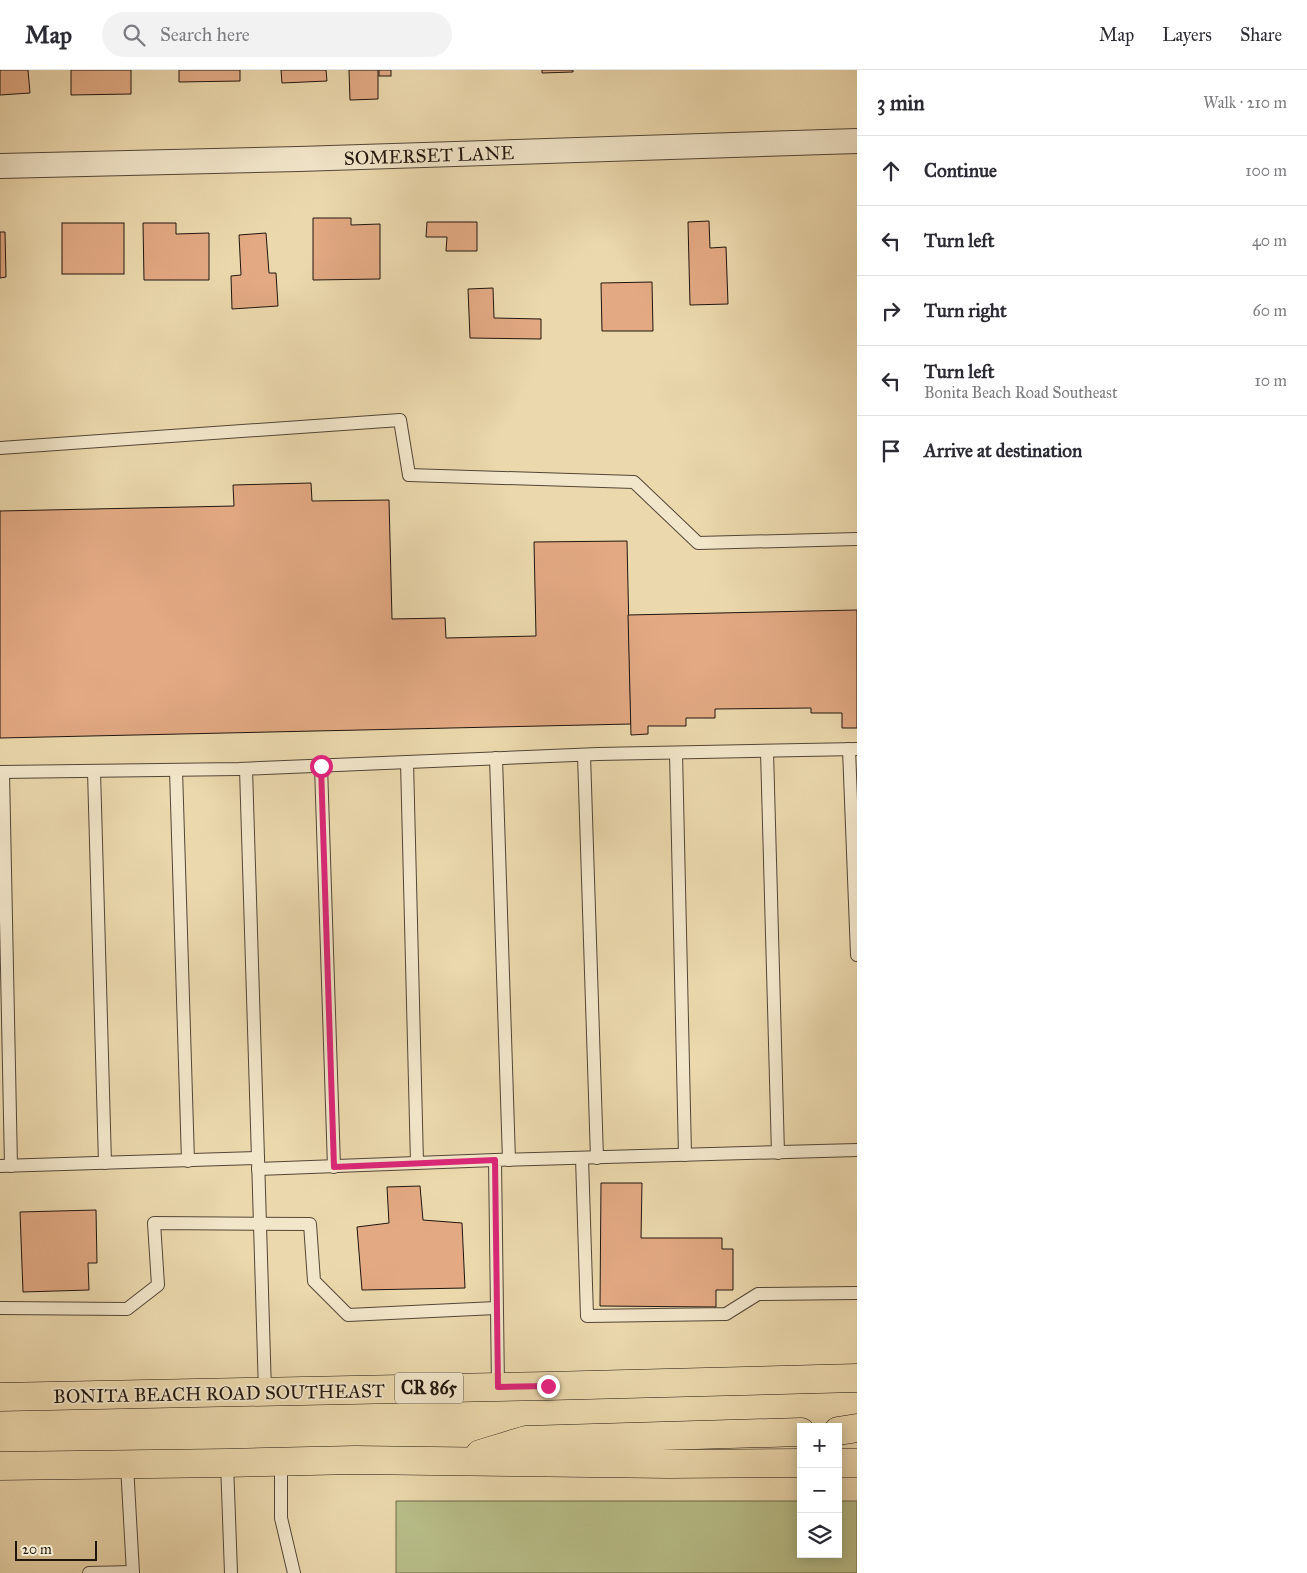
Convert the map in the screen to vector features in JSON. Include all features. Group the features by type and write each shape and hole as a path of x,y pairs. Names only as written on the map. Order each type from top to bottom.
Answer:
{"main road":[{"name":"BONITA BEACH ROAD SOUTHEAST","path":"0,1397 857,1378"},
{"path":"842,1431 857,1428"},
{"path":"454,1461 526,1440 797,1432"},
{"path":"0,1466 227,1464 355,1460 669,1464 797,1463"},
{"path":"842,1463 857,1463"}],"street":[{"name":"SOMERSET LANE","path":"0,166 309,159 857,141"}],"lane":[{"path":"0,448 400,420 409,475 634,482 698,543 857,539"},
{"path":"857,955 853,749 584,755 246,769 1,772 6,1166 188,1161 334,1167 495,1160 857,1150"},
{"path":"767,751 778,1152"},
{"path":"676,753 685,1155"},
{"path":"584,755 597,1158"},
{"path":"496,758 509,1160"},
{"path":"407,762 417,1163"},
{"path":"321,766 334,1167"},
{"path":"246,769 265,1392"},
{"path":"176,770 188,1161"},
{"path":"94,771 105,1163"},
{"path":"582,1158 587,1316 726,1314 758,1294 857,1293"},
{"path":"495,1160 498,1387"},
{"path":"0,1308 127,1309 158,1285 154,1223 260,1223 310,1224 314,1281 348,1315 496,1308"},
{"path":"281,1462 281,1518 294,1573"},
{"path":"227,1464 231,1573"},
{"path":"89,1573 132,1572 127,1465"}],"green space":[{"path":"396,1501 797,1501 797,1558 842,1558 842,1501 857,1501 857,1573 396,1573"}],"building":[{"path":"0,70 28,70 30,93 0,95"},
{"path":"71,70 131,70 131,94 71,95"},
{"path":"179,70 240,70 240,81 179,82"},
{"path":"281,70 326,70 327,81 282,83"},
{"path":"349,70 378,70 378,99 350,100"},
{"path":"379,70 391,70 391,76 379,76"},
{"path":"542,70 573,70 573,72 542,73"},
{"path":"313,218 351,218 351,225 380,224 380,279 313,280"},
{"path":"709,221 710,248 726,247 728,304 690,305 688,222"},
{"path":"427,222 477,222 477,251 446,251 447,237 426,237"},
{"path":"62,223 124,223 124,274 62,274"},
{"path":"143,223 176,223 176,234 209,233 209,280 144,280"},
{"path":"0,232 5,232 6,277 0,278"},
{"path":"266,233 269,273 276,273 278,306 232,309 231,276 241,275 239,235"},
{"path":"652,282 653,331 602,331 601,283"},
{"path":"493,288 494,318 541,319 541,339 470,338 468,289"},
{"path":"311,483 312,501 389,500 392,619 445,618 446,638 536,636 534,542 627,541 631,724 0,738 0,511 234,506 233,485"},
{"path":"857,610 857,728 842,728 842,713 811,713 811,708 715,709 715,718 686,718 686,726 648,726 648,734 631,735 628,615"},
{"path":"601,1183 642,1183 641,1238 722,1238 722,1249 733,1249 733,1290 716,1290 716,1307 600,1306"},
{"path":"420,1186 423,1220 462,1223 465,1288 362,1290 357,1227 389,1223 387,1187"},
{"path":"96,1210 97,1263 88,1263 89,1290 23,1292 20,1212"}],"route":[{"path":"321,766 334,1167 495,1160 498,1387 548,1386"}]}
